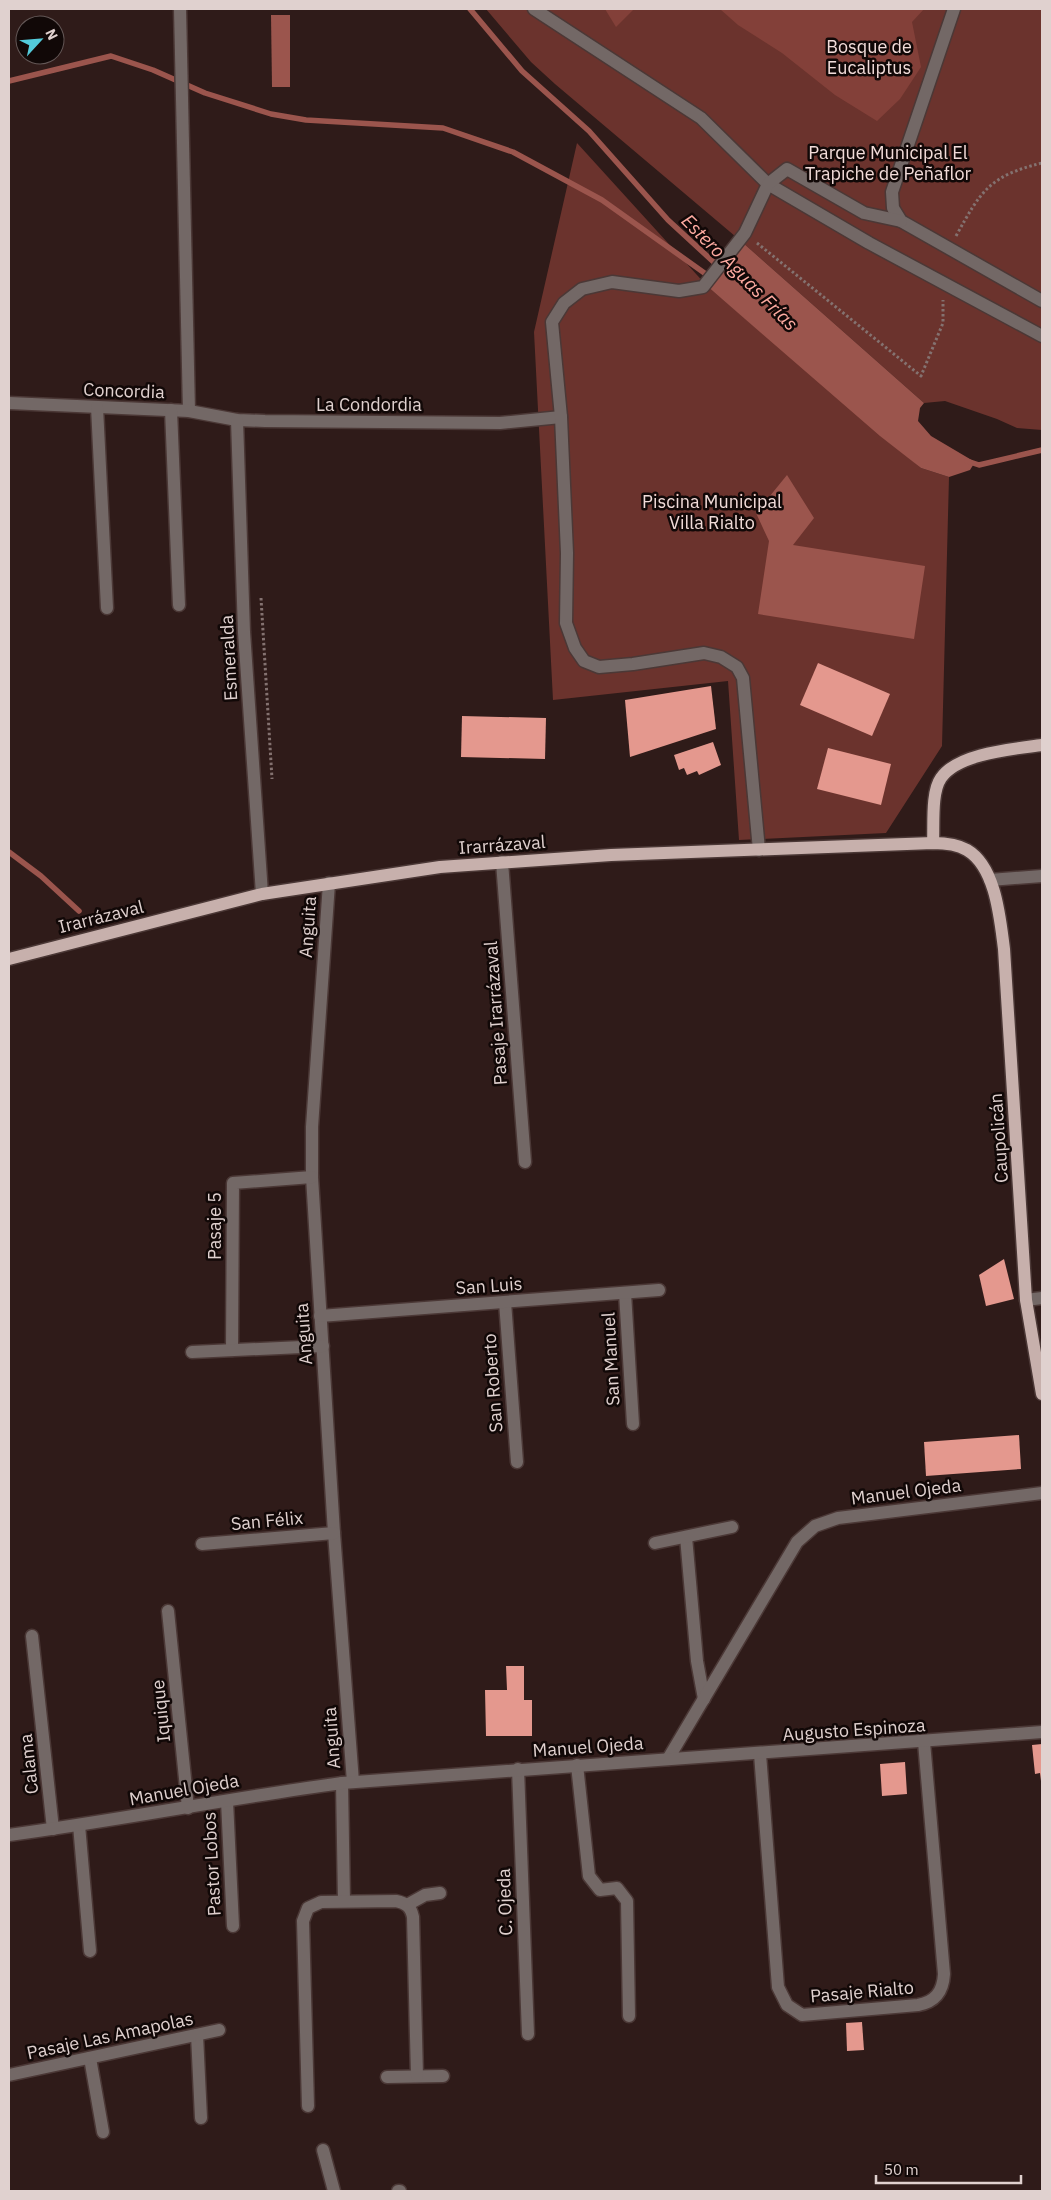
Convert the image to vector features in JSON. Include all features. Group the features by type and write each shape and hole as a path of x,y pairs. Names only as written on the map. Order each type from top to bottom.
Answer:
{"main road":[{"path":"933,843 934,803 940,778 957,763 979,756 1042,745"},
{"name":"Irarrázaval","path":"9,959 262,894 440,867 502,862 948,843 967,850 981,862 990,880"},
{"name":"Caupolicán","path":"990,880 1000,915 1004,949 1026,1300 1042,1394"}],"street":[{"path":"180,9 189,411"},
{"path":"534,9 701,118 768,184 869,243 1042,336"},
{"path":"901,221 893,208 892,192 954,9"},
{"path":"759,850 743,678 737,667 721,657 704,653 633,664 599,667 584,661 575,648 566,623 567,553 561,417 552,322 564,303 582,290 612,282 679,291 703,287 745,233 768,184 787,169 864,213 901,221 1042,301"},
{"name":"Concordia","path":"9,403 189,411 237,420"},
{"path":"97,407 107,608"},
{"path":"171,410 179,605"},
{"name":"La Condordia","path":"237,420 500,423 561,417"},
{"name":"Esmeralda","path":"237,420 244,632 262,894"},
{"name":"Pasaje Irarrázaval","path":"502,862 525,1162"},
{"path":"990,880 1042,876"},
{"name":"Anguita","path":"329,883 312,1128 312,1177 348,1783 344,1901"},
{"name":"Pasaje 5","path":"232,1350 233,1183 312,1177"},
{"name":"San Luis","path":"320,1316 660,1290"},
{"name":"San Manuel","path":"625,1292 633,1424"},
{"path":"1026,1300 1042,1298"},
{"name":"San Roberto","path":"505,1302 516,1462"},
{"path":"192,1352 323,1346"},
{"name":"Manuel Ojeda","path":"9,1835 79,1826 283,1790 518,1769 668,1759 797,1542 815,1526 838,1518 1042,1494"},
{"path":"655,1543 732,1527"},
{"name":"San Félix","path":"202,1544 334,1533"},
{"path":"686,1537 696,1661 704,1699"},
{"name":"Iquique","path":"168,1611 188,1808"},
{"name":"Calama","path":"32,1636 53,1829"},
{"name":"Augusto Espinoza","path":"668,1759 760,1754 1042,1732"},
{"name":"Pasaje Rialto","path":"760,1754 778,1986 783,1999 791,2009 808,2015 918,2005 932,2000 942,1989 944,1974 924,1742"},
{"path":"578,1765 588,1876 600,1890 617,1888 628,1901 629,2016"},
{"name":"C. Ojeda","path":"518,1769 528,2034"},
{"name":"Pastor Lobos","path":"227,1801 233,1926"},
{"path":"79,1826 90,1950"},
{"path":"407,1905 425,1895 440,1893"},
{"path":"308,2106 303,1921 308,1908 314,1904 344,1901 396,1901 407,1905 413,1917 417,2076"},
{"name":"Pasaje Las Amapolas","path":"9,2075 219,2030"},
{"path":"196,2035 201,2118"},
{"path":"90,2058 103,2132"},
{"path":"387,2077 443,2076"},
{"path":"323,2150 334,2191"}],"path":[{"path":"949,248 978,197 999,178 1023,168 1042,163"},
{"path":"745,233 921,376 943,323 942,282"},
{"path":"260,597 272,784"}],"green space":[{"name":"Parque Municipal El Trapiche de Peñaflor","path":"486,9 1042,9 1042,430 1017,428 945,401 924,403 742,242 555,84 531,62"},
{"path":"605,9 634,9 616,27"},
{"name":"Bosque de Eucaliptus","path":"720,9 924,9 912,22 921,67 900,99 877,121 835,95 782,53 738,25"},
{"name":"Piscina Municipal Villa Rialto","path":"577,143 707,286 921,468 949,477 942,746 886,833 739,840 728,681 553,700 534,332"}],"water":[{"path":"271,15 290,15 290,87 272,87"},
{"path":"742,242 924,403 920,408 918,421 931,436 975,462 970,470 949,477 921,468 880,436 707,286"},
{"path":"787,475 814,518 793,545 925,566 914,639 758,614 769,541 756,513"}],"building":[{"path":"818,663 890,694 872,736 800,705"},
{"path":"711,686 716,729 630,757 625,700"},
{"path":"462,716 546,718 545,759 461,757"},
{"path":"713,742 721,765 699,775 697,771 687,775 684,768 679,770 674,755"},
{"path":"828,748 891,764 881,805 817,789"},
{"path":"1004,1259 1014,1299 986,1306 979,1275"},
{"path":"1019,1435 1021,1469 926,1476 924,1442"},
{"path":"506,1666 524,1666 524,1700 532,1700 532,1736 486,1736 485,1690 507,1690"},
{"path":"1042,1744 1041,1781 1040,1773 1035,1774 1032,1745"},
{"path":"905,1762 907,1794 882,1796 880,1764"},
{"path":"862,2022 864,2050 847,2051 846,2023"}],"waterway":[{"name":"Estero Aguas Frías","path":"470,9 522,71 589,131 668,220 719,267"},
{"path":"9,81 111,56 153,70 205,93 271,114 306,120 443,128 513,152 602,200 710,277"},
{"name":"Estero Aguas Frías","path":"967,461 979,465 1042,450"},
{"path":"9,852 41,876 79,911"}]}
